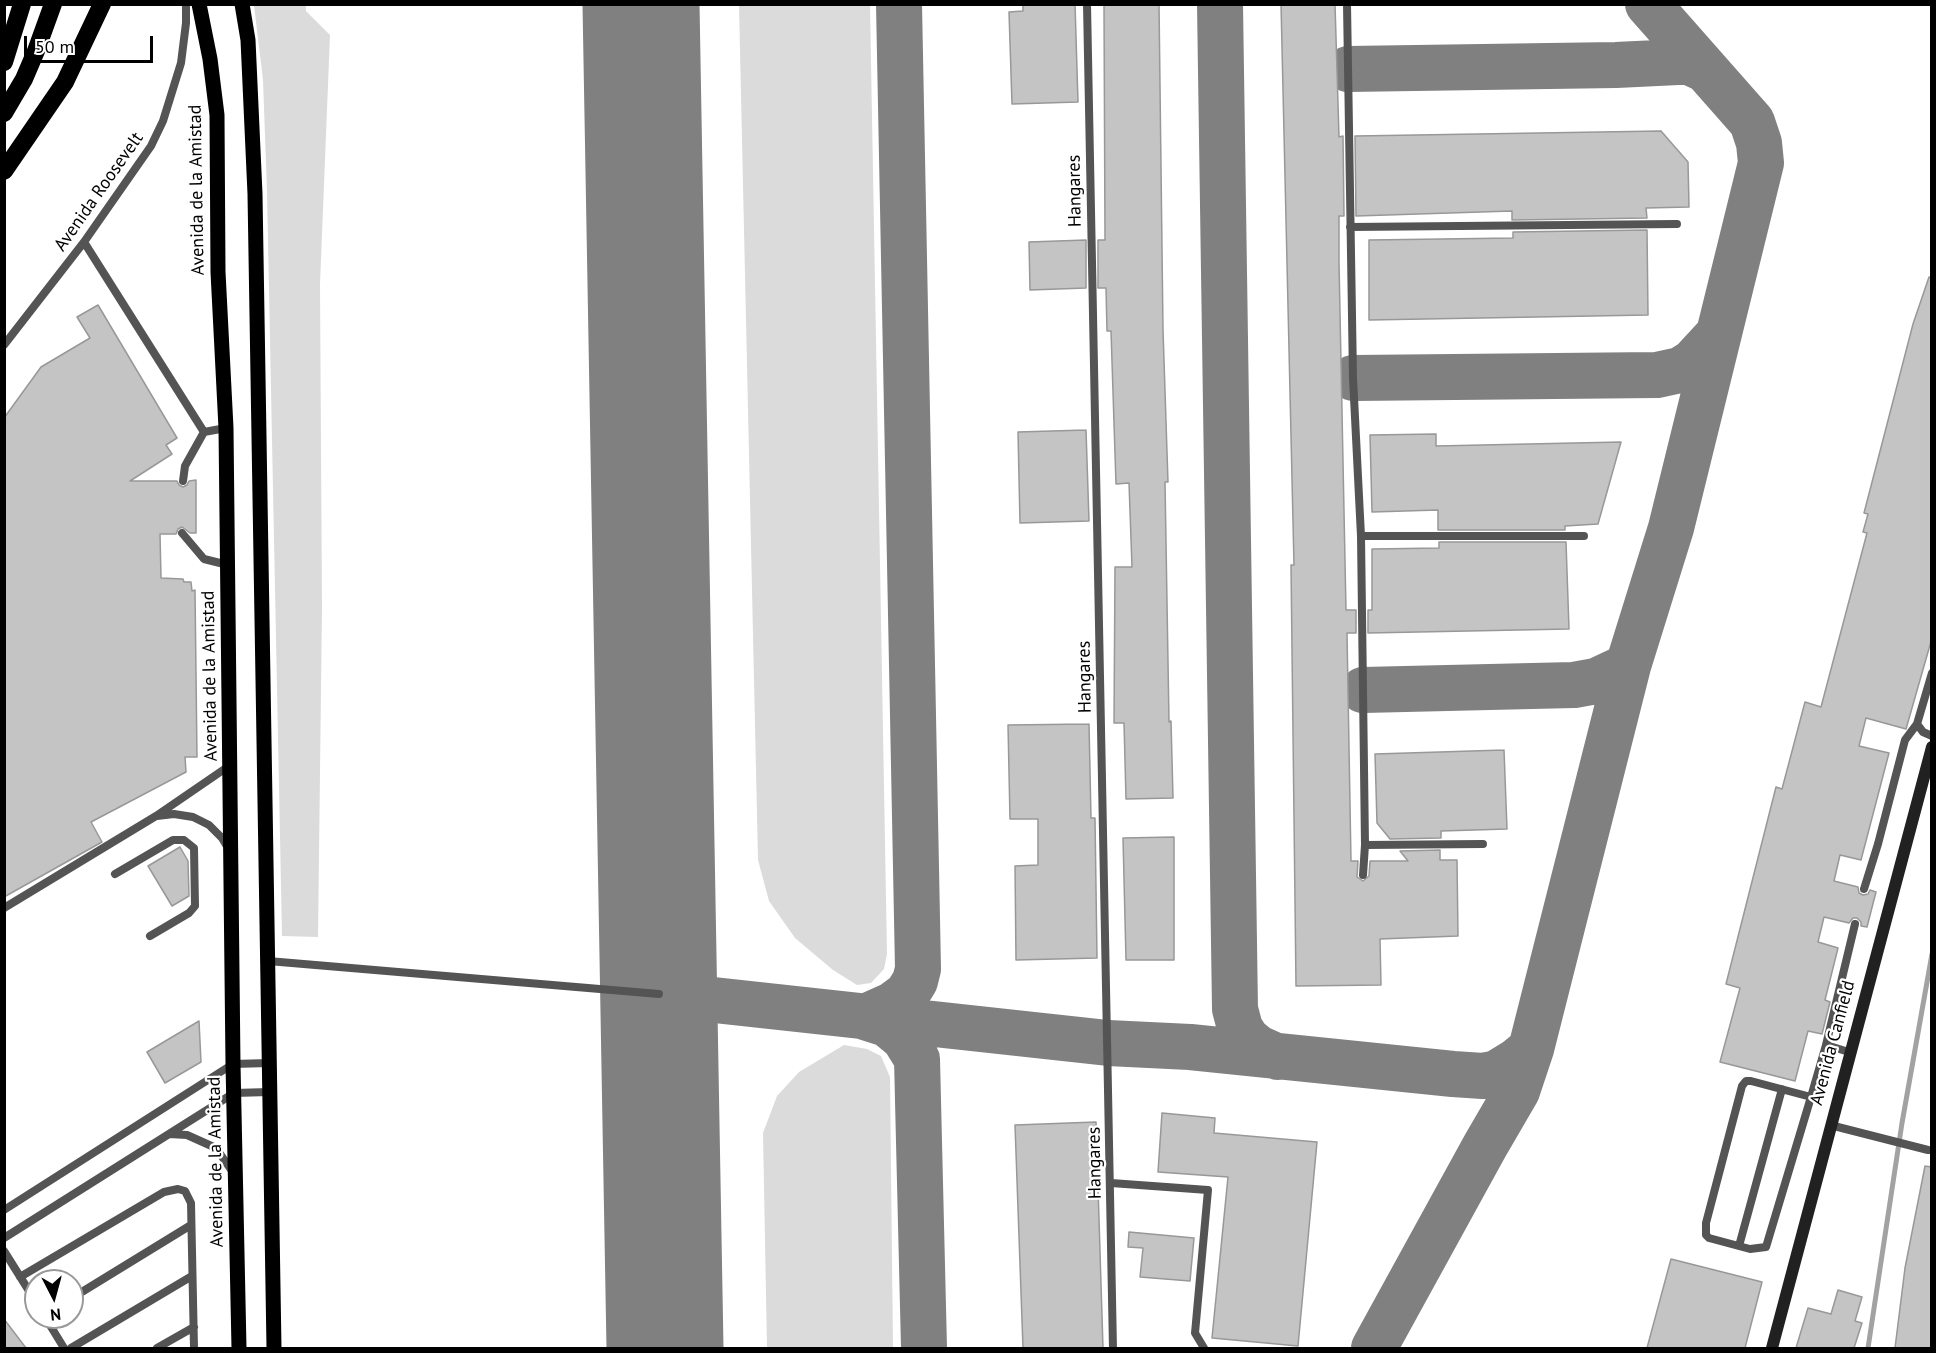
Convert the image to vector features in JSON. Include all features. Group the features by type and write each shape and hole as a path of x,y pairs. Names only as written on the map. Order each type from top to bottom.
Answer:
{"highway":[{"path":"4,62 22,4"},
{"path":"4,113 32,60 53,4"},
{"path":"4,171 65,82 102,4"}],"main road":[{"name":"Avenida de la Amistad","path":"199,4 210,59 217,115 218,272 226,428 233,1064 239,1348"},
{"path":"242,4 248,40 255,194 274,1348"},
{"name":"Avenida Canfield","path":"1772,1348 1932,747"}],"lane":[{"name":"Avenida Roosevelt","path":"4,345 84,242 152,146 164,121 179,73 186,23 186,4"},
{"name":"Hangares","path":"1087,4 1113,1348"},
{"path":"1347,4 1353,378 1361,536 1364,875"},
{"path":"1350,227 1677,224"},
{"path":"84,242 204,432"},
{"path":"204,432 226,428"},
{"path":"183,481 185,466 204,432"},
{"path":"182,533 204,559 228,565"},
{"path":"1361,536 1584,536"},
{"path":"1864,889 1905,740 1917,724 1932,673"},
{"path":"1917,724 1923,732 1932,736"},
{"path":"4,908 156,816 231,765"},
{"path":"156,816 174,814 192,817 209,825 222,838 231,854"},
{"path":"115,874 173,840 184,840 194,848 195,906 189,913 150,936"},
{"path":"1365,845 1483,844"},
{"path":"1811,1097 1751,1081 1746,1081 1742,1086 1706,1223 1706,1235 1709,1238 1750,1249 1767,1247 1811,1097 1826,1045 1855,924"},
{"path":"267,962 659,994"},
{"path":"1826,1045 1850,1052"},
{"path":"4,1210 233,1064 269,1063"},
{"path":"1740,1246 1782,1089"},
{"path":"4,1238 234,1093 270,1092"},
{"path":"1830,1125 1928,1150"},
{"path":"168,1134 187,1135 216,1148 236,1177"},
{"path":"1111,1183 1208,1190 1194,1333 1204,1348"},
{"path":"20,1277 164,1192 178,1189 185,1191 191,1203 194,1348"},
{"path":"84,1291 191,1225"},
{"path":"4,1251 24,1283"},
{"path":"70,1348 192,1276"},
{"path":"157,1348 194,1327"},
{"path":"52,1329 64,1348"}],"shaded area":[{"path":"254,5 306,5 306,11 330,35 320,284 322,607 318,937 282,936 267,191 263,80"},
{"path":"739,5 870,5 887,954 884,969 871,983 857,985 833,970 795,938 769,901 758,860"},
{"path":"844,1045 867,1049 881,1056 890,1077 893,1348 767,1348 763,1133 777,1096 799,1072"}],"building":[{"path":"1023,4 1075,4 1078,102 1012,104 1009,12 1023,11"},
{"path":"1104,4 1159,4 1163,330 1168,482 1165,482 1169,722 1171,721 1173,798 1126,799 1124,723 1114,723 1115,567 1132,567 1129,483 1116,484 1111,331 1107,331 1106,288 1098,288 1098,240 1105,240"},
{"path":"1281,4 1335,4 1339,137 1343,136 1344,216 1339,216 1339,263 1346,610 1356,610 1356,633 1347,633 1351,861 1358,861 1357,877 1363,881 1369,876 1370,861 1408,861 1400,851 1440,850 1440,860 1457,860 1458,936 1380,939 1381,985 1296,986 1291,565 1294,565"},
{"path":"1661,131 1688,162 1689,207 1646,208 1647,218 1512,220 1512,211 1356,216 1355,136"},
{"path":"1647,230 1648,315 1369,320 1369,240 1513,238 1513,232"},
{"path":"1086,240 1086,288 1030,290 1029,242"},
{"path":"1929,277 1932,278 1932,638 1906,729 1866,718 1859,746 1889,753 1861,860 1840,855 1834,881 1858,887 1859,893 1863,895 1868,894 1870,890 1876,892 1867,927 1861,926 1857,918 1853,918 1849,923 1824,917 1818,942 1838,948 1825,1000 1830,1002 1822,1034 1808,1031 1795,1081 1720,1062 1740,988 1726,984 1776,787 1782,789 1805,702 1821,707 1867,533 1863,532 1868,514 1864,513 1913,324"},
{"path":"98,305 177,438 166,445 172,454 130,481 177,481 183,487 189,481 196,480 196,533 190,533 182,527 176,534 160,534 161,578 183,579 184,582 191,582 192,591 195,590 197,757 185,757 186,772 91,822 102,842 4,897 4,418 41,367 90,338 77,317"},
{"path":"1086,430 1089,521 1020,523 1018,432"},
{"path":"1436,434 1436,446 1621,442 1598,524 1565,526 1565,530 1438,530 1438,510 1372,512 1370,435"},
{"path":"1439,542 1566,542 1569,629 1368,633 1368,610 1372,610 1372,549 1439,548"},
{"path":"1089,724 1091,818 1095,818 1097,958 1016,960 1015,866 1038,865 1038,819 1010,819 1008,725"},
{"path":"1504,750 1507,829 1441,831 1441,838 1390,839 1377,823 1375,754"},
{"path":"1174,837 1174,960 1126,960 1123,838"},
{"path":"180,847 188,861 189,896 172,906 148,866"},
{"path":"199,1021 201,1062 165,1083 147,1052"},
{"path":"1162,1113 1215,1118 1214,1133 1317,1142 1298,1346 1212,1338 1228,1177 1158,1172"},
{"path":"1096,1122 1103,1348 1023,1348 1015,1125"},
{"path":"1925,1166 1932,1167 1932,1348 1895,1348 1905,1268"},
{"path":"1129,1232 1194,1238 1190,1281 1140,1277 1143,1248 1128,1247"},
{"path":"1671,1259 1762,1282 1745,1348 1647,1348"},
{"path":"1838,1290 1862,1297 1855,1321 1862,1323 1854,1348 1796,1348 1808,1308 1831,1314"},
{"path":"4,1319 26,1348 4,1348"}],"waterway":[{"path":"1868,1348 1902,1123 1932,954"}],"taxiway":[{"path":"865,1017 892,1005 907,994 915,981 918,969 899,4"},
{"path":"1220,4 1235,1009 1240,1028 1247,1039 1258,1048 1278,1057"},
{"path":"1374,1348 1517,1091 1531,1049 1628,666 1671,528 1761,163 1759,143 1752,122 1648,4"},
{"path":"1348,69 1678,62 1689,62 1704,69"},
{"path":"1353,378 1657,375 1680,370 1693,362 1718,335"},
{"path":"1363,690 1574,685 1596,681 1628,666"},
{"path":"659,994 1108,1043 1190,1047 1483,1076 1497,1073 1531,1049"},
{"path":"865,1017 887,1024 904,1038 917,1059 924,1348"}],"runway":[{"path":"641,4 665,1348"}]}
